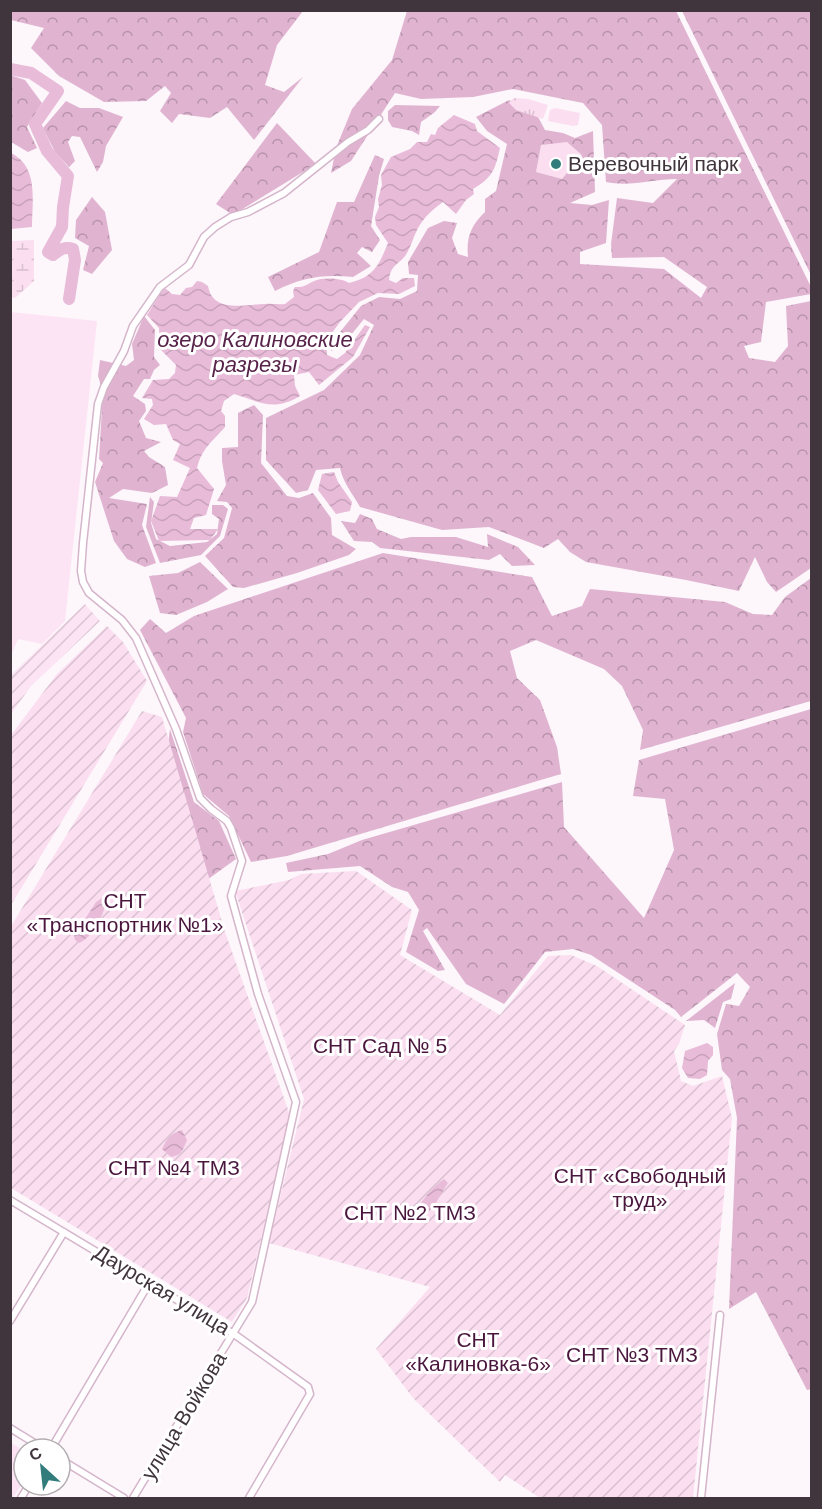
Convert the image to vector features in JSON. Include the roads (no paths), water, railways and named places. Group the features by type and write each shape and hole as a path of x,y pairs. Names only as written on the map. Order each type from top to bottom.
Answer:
{"street":[{"name":"улица Войкова","path":"133,1498 252,1302 296,1101 258,994 231,896 242,861 231,828 227,821 200,798 177,729 136,638 122,620 89,593 83,582 81,571 83,543 98,404 133,326 160,287 189,265 204,237 231,217 248,212 284,193 348,142 368,130 379,119"},
{"name":"Даурская улица","path":"10,1200 234,1334 308,1387 310,1394 249,1498"},
{"path":"10,1321 64,1232"},
{"path":"58,1437 149,1283"},
{"path":"701,1498 720,1315"},
{"path":"10,1428 25,1437"},
{"path":"72,1466 124,1498"}],"water":[{"name":"озеро Калиновские разрезы","path":"454,115 475,124 477,131 500,148 492,172 485,181 473,189 474,194 466,200 456,214 443,202 419,226 407,253 392,270 389,280 396,283 403,278 414,278 415,286 399,294 378,293 359,302 326,341 327,355 337,359 345,353 365,325 370,327 353,357 319,385 309,372 294,375 295,386 300,396 291,401 274,405 234,394 224,401 221,411 225,416 225,427 205,450 197,468 214,489 206,515 194,518 190,529 218,529 210,540 159,541 151,521 160,496 177,497 190,468 173,460 180,444 173,440 166,424 154,425 144,419 153,405 152,399 142,398 153,380 169,379 175,373 176,365 160,349 159,328 147,315 160,294 165,288 172,294 180,295 197,281 208,286 216,301 223,304 240,306 285,304 294,297 295,287 322,279 337,279 349,283 370,274 378,264 388,243 376,225 375,217 379,207 381,175 391,157 410,149 417,142 427,142 431,134 435,135 438,128"},
{"path":"11,153 20,159 30,175 33,195 32,227 11,229"},
{"path":"334,472 352,502 350,511 336,514 318,490 322,474"},
{"path":"102,898 106,902 100,920 88,937 79,943 74,936 96,902"},
{"path":"707,1043 713,1047 713,1055 708,1061 707,1075 700,1079 688,1078 682,1068 685,1051"},
{"path":"182,1130 187,1140 186,1144 180,1153 171,1157 162,1149 170,1136"},
{"path":"444,1179 448,1183 434,1206 422,1217 414,1216 426,1196"}],"waterway":[{"path":"10,69 31,73 58,91 35,124 47,151 68,176 62,227 48,252 53,255 65,248 73,249 75,260 69,299"}],"place":[{"name":"Веревочный парк","path":"556,164"}],"park label":[{"name":"СНТ «Транспортник №1»","path":"125,913"},
{"name":"СНТ Сад № 5","path":"380,1046"},
{"name":"СНТ №4 ТМЗ","path":"174,1168"},
{"name":"СНТ «Свободный труд»","path":"640,1188"},
{"name":"СНТ №2 ТМЗ","path":"410,1213"},
{"name":"СНТ «Калиновка-6»","path":"478,1352"},
{"name":"СНТ №3 ТМЗ","path":"632,1355"}]}
